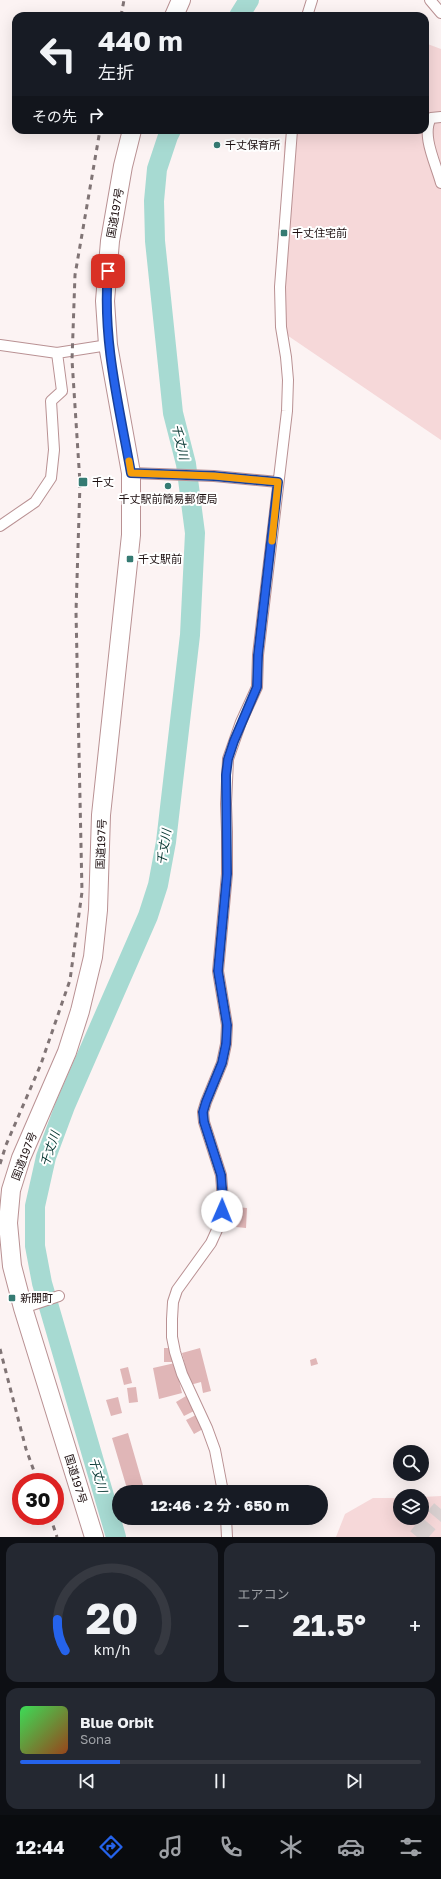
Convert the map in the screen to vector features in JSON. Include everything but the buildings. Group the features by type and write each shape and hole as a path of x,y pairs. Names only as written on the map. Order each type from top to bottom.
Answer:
{"highway":[{"path":"176,12 181,0"},
{"name":"国道197号","path":"94,1537 28,1306 12,1266 8,1223 11,1190 21,1158 67,1052 80,1011 93,957 98,910 101,815 131,535 131,473 108,345 105,301 110,241 118,204 123,166 131,134"}],"street":[{"path":"308,12 312,0"},
{"path":"430,0 441,13"},
{"path":"429,122 431,118 441,117"},
{"path":"222,1485 215,1450 207,1428 182,1374 175,1352 172,1336 172,1319 173,1302 177,1290 211,1243 220,1222 223,1201 221,1175 204,1122 203,1112 222,1063 226,1044 227,1025 218,971 227,874 226,775 228,759 234,741 257,687 258,655 278,482 288,411 286,357 281,327 280,287 292,134"},
{"path":"428,134 441,183"},
{"path":"0,345 57,353 108,345"},
{"path":"0,526 35,502 51,478 54,450 51,402 62,391 57,353"},
{"path":"131,473 214,476 278,482"},
{"path":"28,1306 59,1296"},
{"path":"226,1525 227,1537"}],"shaded area":[{"path":"429,44 441,49 441,440 281,331 284,143 287,134 429,134"},
{"path":"441,1496 441,1537 336,1537 345,1514 373,1498 393,1498 393,1525 429,1525 429,1497"}],"waterway":[{"name":"千丈川","path":"242,12 249,0"},
{"name":"千丈川","path":"116,1537 42,1283 35,1246 35,1206 46,1157 65,1106 148,916 158,885 166,842 190,635 195,533 186,464 173,413 155,241 154,201 157,169 169,134"}],"tunnel":[{"path":"417,1537 441,1509"}],"railway":[{"path":"122,12 124,0"},
{"path":"0,1164 6,1145 41,1064 70,980 82,892 76,612 80,483 72,360 75,275 99,134"},
{"path":"0,1349 26,1449 35,1473"},
{"path":"53,1525 57,1537"}],"slow traffic":[{"path":"129,461 131,473 214,476 278,482 272,541"}],"place":[{"name":"千丈保育所","path":"217,145"},
{"name":"千丈住宅前","path":"284,233"},
{"name":"千丈","path":"83,482"},
{"name":"千丈駅前簡易郵便局","path":"168,486"},
{"name":"千丈駅前","path":"130,559"},
{"name":"新開町","path":"12,1298"}],"route":[{"path":"108,271 105,301 108,345 131,473 214,476 278,482 258,655 257,687 234,741 228,759 226,775 228,832 227,874 218,971 227,1025 226,1044 222,1063 203,1112 207,1133 221,1175 223,1201 222,1211"}]}
